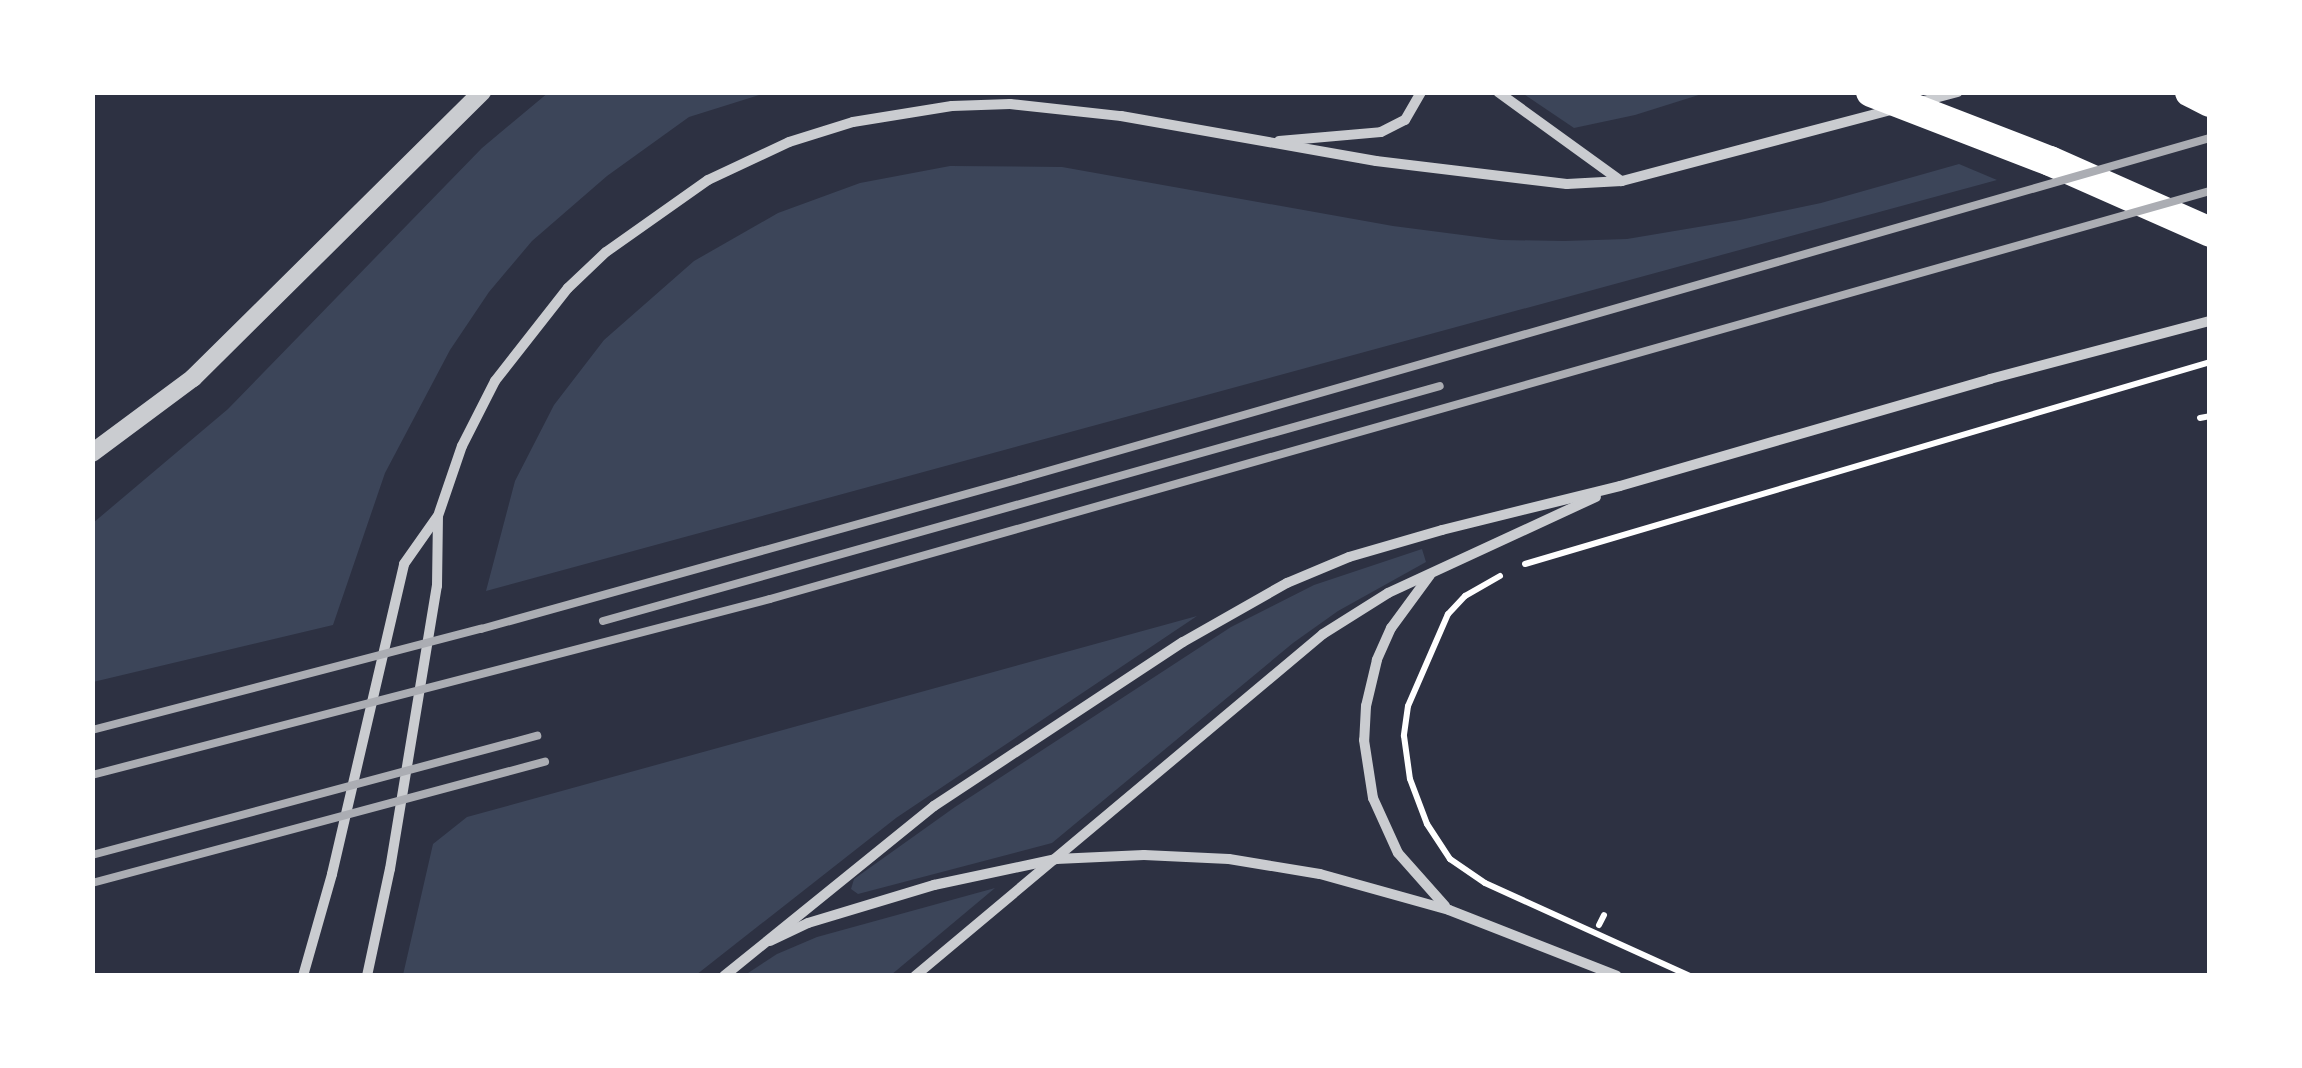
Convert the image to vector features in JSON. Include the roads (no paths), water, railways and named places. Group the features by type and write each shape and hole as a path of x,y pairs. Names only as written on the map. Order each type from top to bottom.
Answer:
{"highway":[{"path":"1871,92 2050,161 2210,232"},
{"path":"2190,92 2210,102"}],"street":[{"path":"92,452 193,378 482,92"},
{"path":"1263,142 1381,132 1405,120 1421,92"},
{"path":"1498,92 1622,181"},
{"path":"303,976 332,874 404,564 438,516 475,417 534,328 606,252 708,180 742,162 853,122 952,106 1010,104 1121,116 1500,178 1567,184 1622,181 1958,92"},
{"path":"724,976 934,806 1258,597 1348,558 2210,321"},
{"path":"915,976 1289,660 1358,610 1620,486"},
{"path":"367,976 390,869 437,586 438,516"},
{"path":"1433,572 1391,628 1376,660 1366,706 1364,740 1373,798 1398,854 1450,910"},
{"path":"755,948 808,923 934,885 1056,859 1144,855 1229,860 1320,874 1450,910 1617,976"}],"railway":[{"path":"92,730 481,629 1020,479 2210,138"},
{"path":"92,775 770,599 2210,191"},
{"path":"603,621 1440,386"},
{"path":"92,855 537,736"},
{"path":"92,883 545,762"}]}
